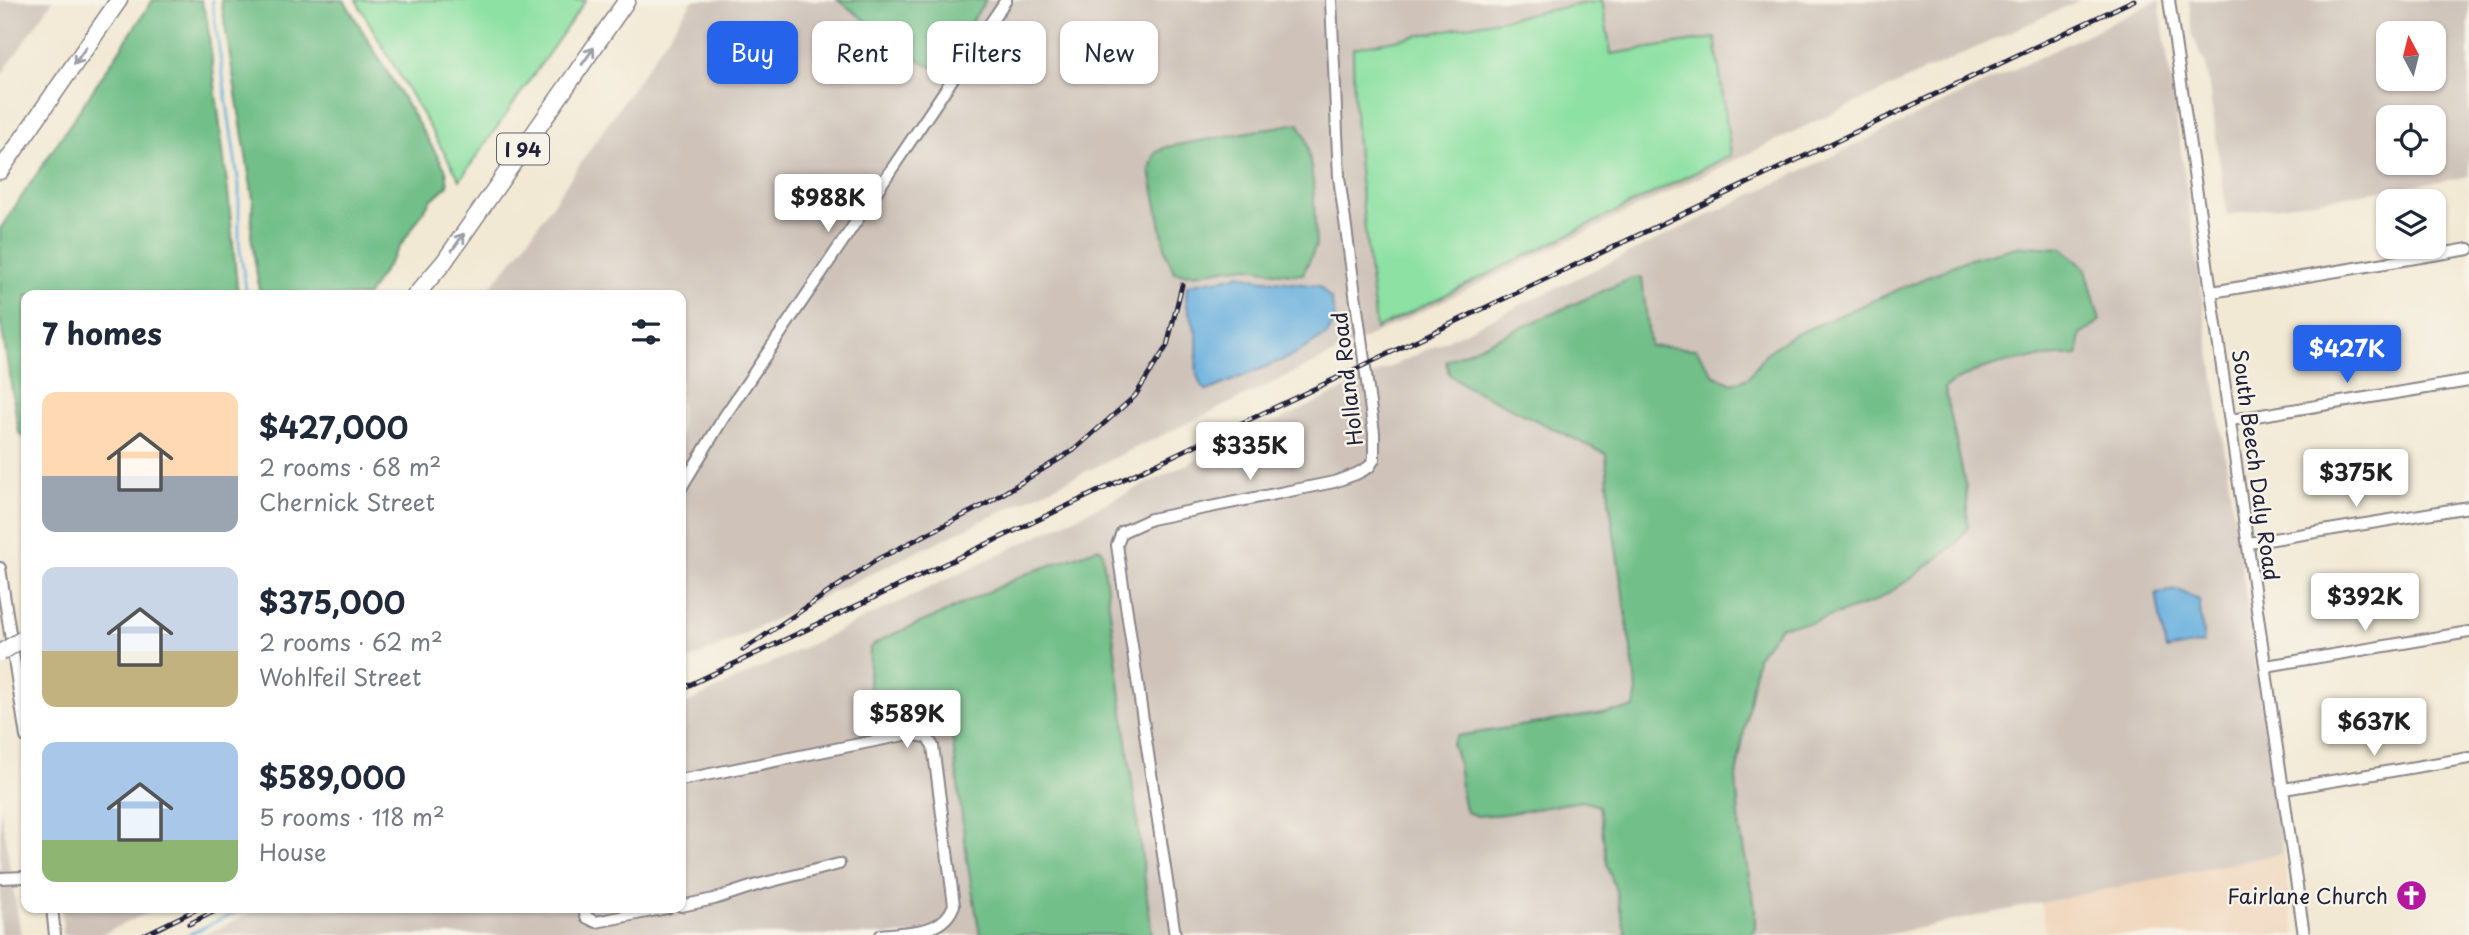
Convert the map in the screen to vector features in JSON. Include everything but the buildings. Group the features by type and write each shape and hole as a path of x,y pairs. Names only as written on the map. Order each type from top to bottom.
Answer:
{"highway":[{"path":"0,171 119,0"},
{"name":"I 94","path":"420,290 444,262 627,0"},
{"path":"0,653 21,640"}],"street":[{"path":"686,480 724,417 1006,0"},
{"name":"Holland Road","path":"1175,935 1117,545 1122,532 1151,519 1334,482 1369,467 1374,458 1374,433 1339,177 1331,0"},
{"name":"South Beech Daly Road","path":"2169,0 2304,935"},
{"path":"2212,292 2469,249"},
{"path":"2231,420 2469,381"},
{"path":"2249,543 2469,507"},
{"path":"0,568 21,704"},
{"path":"2266,666 2469,632"},
{"path":"686,779 909,734 927,737 933,746 954,905 949,918 934,928 881,935"},
{"path":"2284,789 2469,758"},
{"path":"686,905 839,864"},
{"path":"0,878 21,877"},
{"path":"53,913 55,935"},
{"path":"585,913 586,917 596,922 642,913"}],"shaded area":[{"path":"0,0 53,0 0,77"},
{"path":"693,0 2080,0 1810,124 686,662 686,290 487,290 518,254"},
{"path":"2159,0 2283,853 1885,935 205,935 251,913 686,913 686,704"},
{"path":"2189,0 2469,0 2469,176 2227,215 2206,65 2193,37"},
{"path":"0,806 21,935 0,935"},
{"path":"2283,853 2295,935 2046,935 2041,903"},
{"path":"62,913 147,913 100,935 63,935"}],"green space":[{"path":"153,0 201,0 207,20 237,290 21,290 21,435 0,318 0,229"},
{"path":"221,0 344,0 446,170 448,185 431,200 371,290 259,290 251,235 253,199"},
{"path":"356,0 586,0 460,180"},
{"path":"838,0 986,0 972,21 927,21 927,65 913,55 913,21 867,21"},
{"path":"1602,0 1611,54 1715,38 1731,155 1376,329 1358,153 1353,48"},
{"path":"1298,123 1306,137 1313,181 1316,246 1303,274 1286,274 1249,267 1191,274 1174,272 1166,253 1150,170 1155,153 1166,147"},
{"path":"2021,246 2062,248 2086,269 2100,321 2081,334 2078,355 2026,359 1992,366 1975,371 1945,388 1966,489 1968,527 1957,543 1912,578 1874,602 1810,623 1781,626 1757,657 1736,777 1740,831 1755,908 1755,928 1751,935 1626,935 1607,865 1599,806 1582,801 1505,814 1477,816 1466,812 1452,744 1457,736 1634,708 1637,690 1609,499 1606,454 1467,387 1449,374 1446,361 1632,278 1642,278 1650,346 1696,349 1713,374 1732,384 1748,378 1766,353 1790,337 1966,260"},
{"path":"1098,548 1102,550 1152,935 980,935 968,866 949,711 940,699 874,701 869,692 870,647 1026,574"}],"water":[{"path":"1240,274 1257,279 1319,286 1331,299 1335,318 1328,334 1292,356 1207,391 1197,374 1197,339 1188,308 1187,286"},
{"path":"2178,590 2199,600 2204,643 2166,650 2156,593"}],"waterway":[{"path":"212,0 239,186 239,242 246,290"},
{"path":"188,935 234,913"}],"railway":[{"path":"686,687 2134,0"},
{"path":"743,650 878,559 986,504 1074,450 1135,396 1167,346 1182,285"},
{"path":"144,935 189,913"},
{"path":"189,924 211,913"}],"place":[{"name":"Fairlane Church","path":"2411,895"}]}
